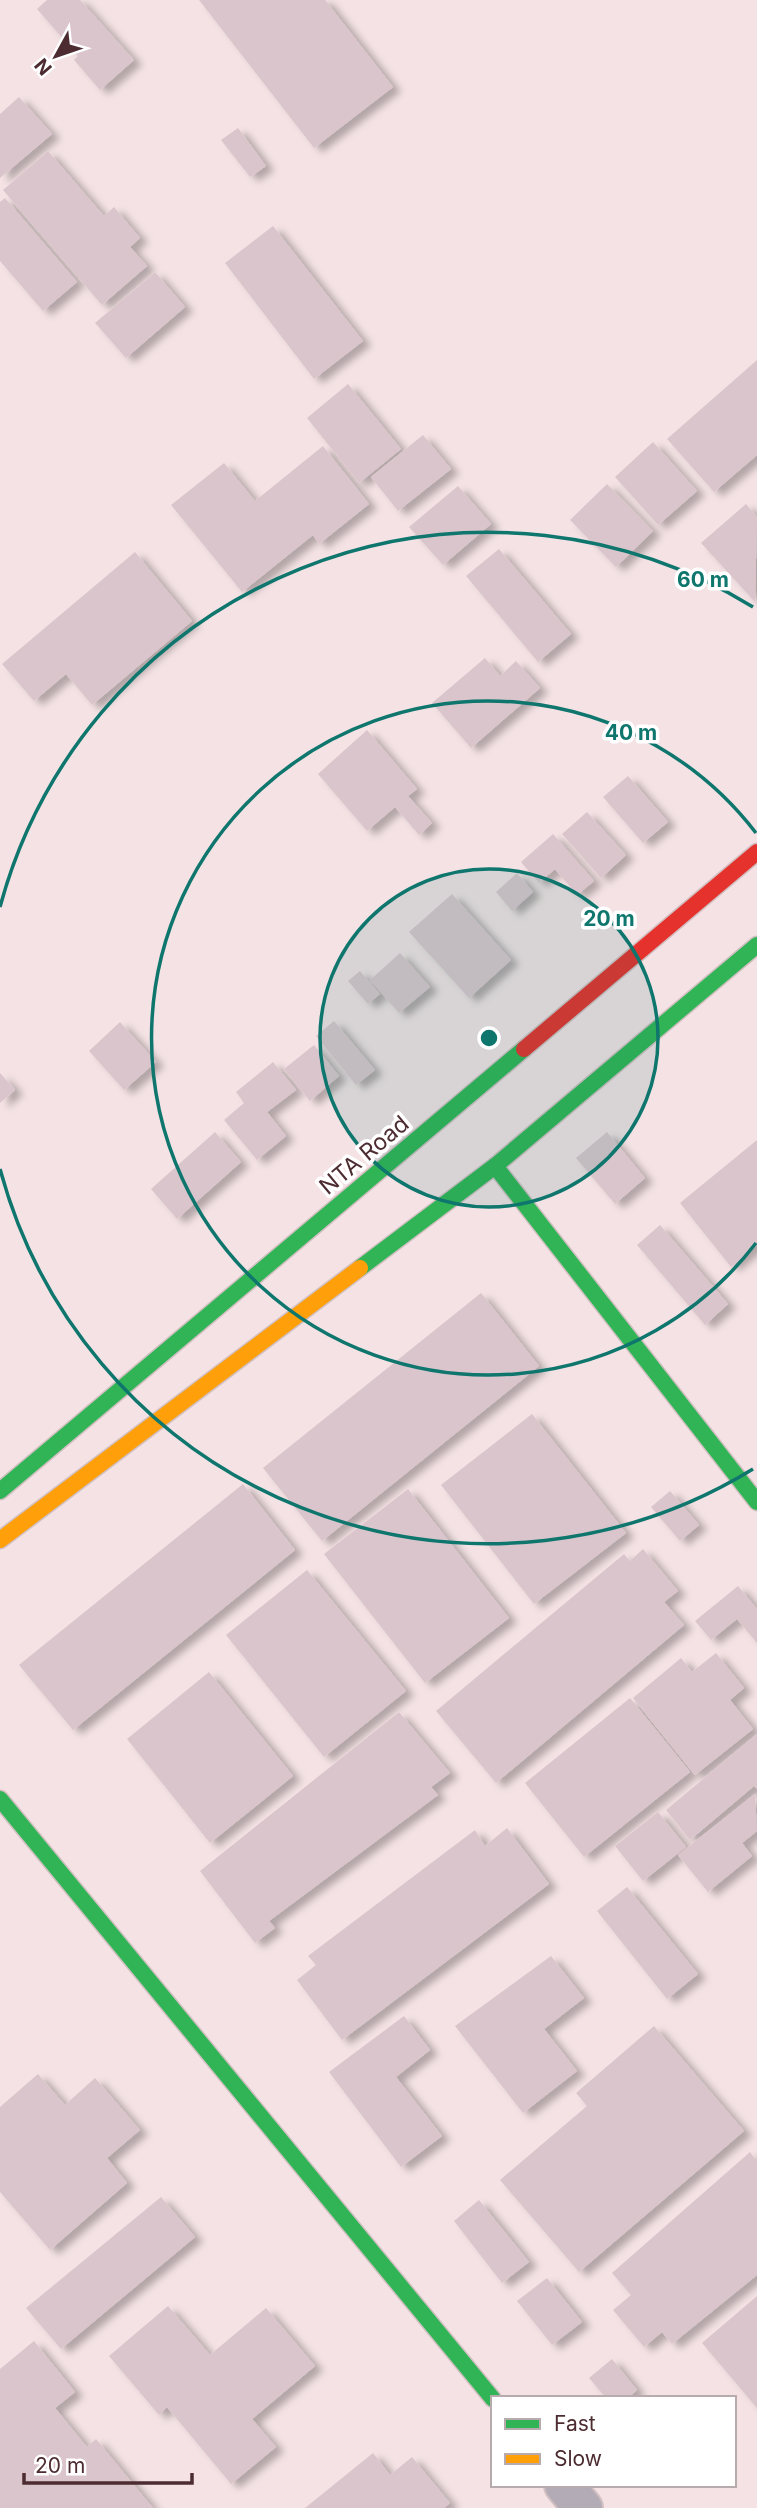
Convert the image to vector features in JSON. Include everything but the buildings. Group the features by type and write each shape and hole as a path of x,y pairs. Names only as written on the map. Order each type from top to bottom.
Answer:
{"main road":[{"name":"NTA Road","path":"0,1491 757,852"},
{"path":"0,1540 495,1166 757,945"},
{"path":"495,1166 757,1502"},
{"path":"0,1799 491,2397"}],"street":[{"path":"566,2487 583,2508"}],"traffic: fast":[{"path":"360,1268 495,1166 757,945"},
{"path":"0,1491 524,1049"},
{"path":"495,1166 757,1502"},
{"path":"0,1799 491,2397"}],"traffic: slow":[{"path":"0,1540 360,1268"}],"traffic: jam":[{"path":"524,1049 757,852"}]}
